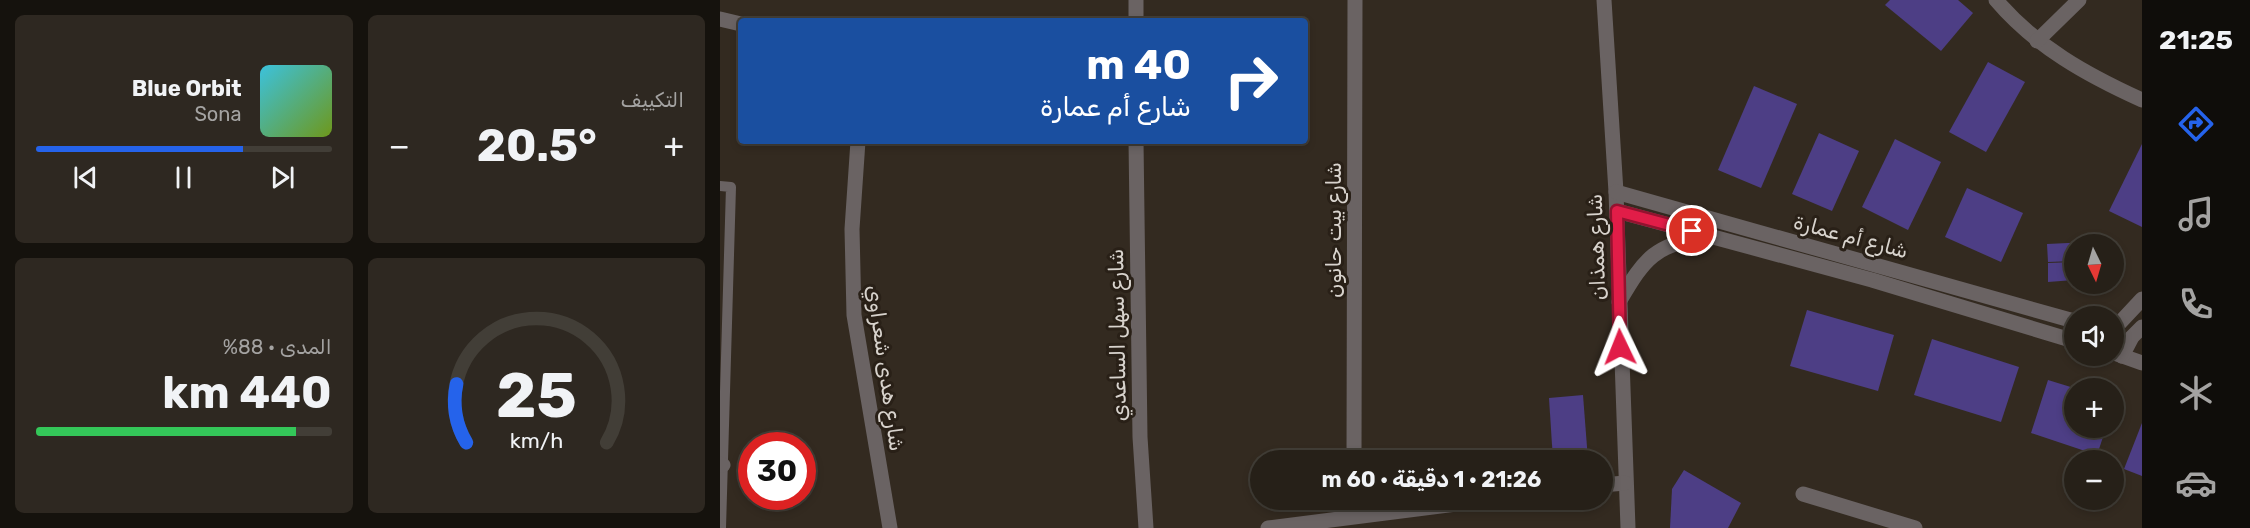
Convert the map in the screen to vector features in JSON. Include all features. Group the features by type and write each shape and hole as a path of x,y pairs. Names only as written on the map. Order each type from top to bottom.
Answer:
{"street":[{"path":"1136,0 1136,18"},
{"name":"شارع بيت حانون","path":"1354,450 1355,0"},
{"name":"شارع همذان","path":"1604,0 1617,211 1628,528"},
{"path":"1996,0 2037,41 2097,80 2142,100"},
{"path":"2037,41 2079,0"},
{"path":"720,19 738,23"},
{"name":"شارع هدى شعراوي","path":"858,144 852,229 854,315 890,528"},
{"name":"شارع سهل الساعدي","path":"1136,144 1140,425 1146,528"},
{"name":"شارع أم عمارة","path":"1616,192 2064,318"},
{"name":"شارع أم عمارة","path":"1617,211 1872,280 2064,338"},
{"path":"1619,302 1636,272 1654,253 1669,246 1710,236"},
{"path":"2124,320 2142,299"},
{"path":"2124,333 2139,335"},
{"path":"2124,349 2139,335"},
{"path":"2124,356 2142,363"},
{"path":"1613,484 1625,483"},
{"path":"1803,494 1915,528"},
{"path":"1354,510 1354,516"},
{"path":"1268,528 1404,510"}],"lane":[{"path":"720,186 731,187 721,464 721,528"}],"building":[{"path":"1890,0 1958,0 1973,13 1941,51 1885,5"},
{"path":"1988,62 2025,82 1986,152 1949,132"},
{"path":"1754,86 1797,104 1761,188 1718,170"},
{"path":"1819,133 1859,151 1832,211 1792,194"},
{"path":"1895,139 1941,162 1908,230 1862,207"},
{"path":"2142,144 2142,227 2109,211"},
{"path":"1967,188 2023,213 2001,262 1945,237"},
{"path":"2064,243 2064,261 2048,262 2047,244"},
{"path":"2064,262 2064,281 2048,282 2048,263"},
{"path":"1807,310 1894,335 1878,391 1790,366"},
{"path":"1932,339 2019,367 2001,422 1914,395"},
{"path":"2048,380 2064,385 2064,438 2103,438 2099,450 2082,450 2031,433"},
{"path":"1583,395 1587,450 1552,450 1549,398"},
{"path":"2142,423 2142,476 2124,469"},
{"path":"1684,470 1741,503 1728,528 1670,528 1672,489"}],"route":[{"path":"1620,347 1617,211 1692,231"}]}
